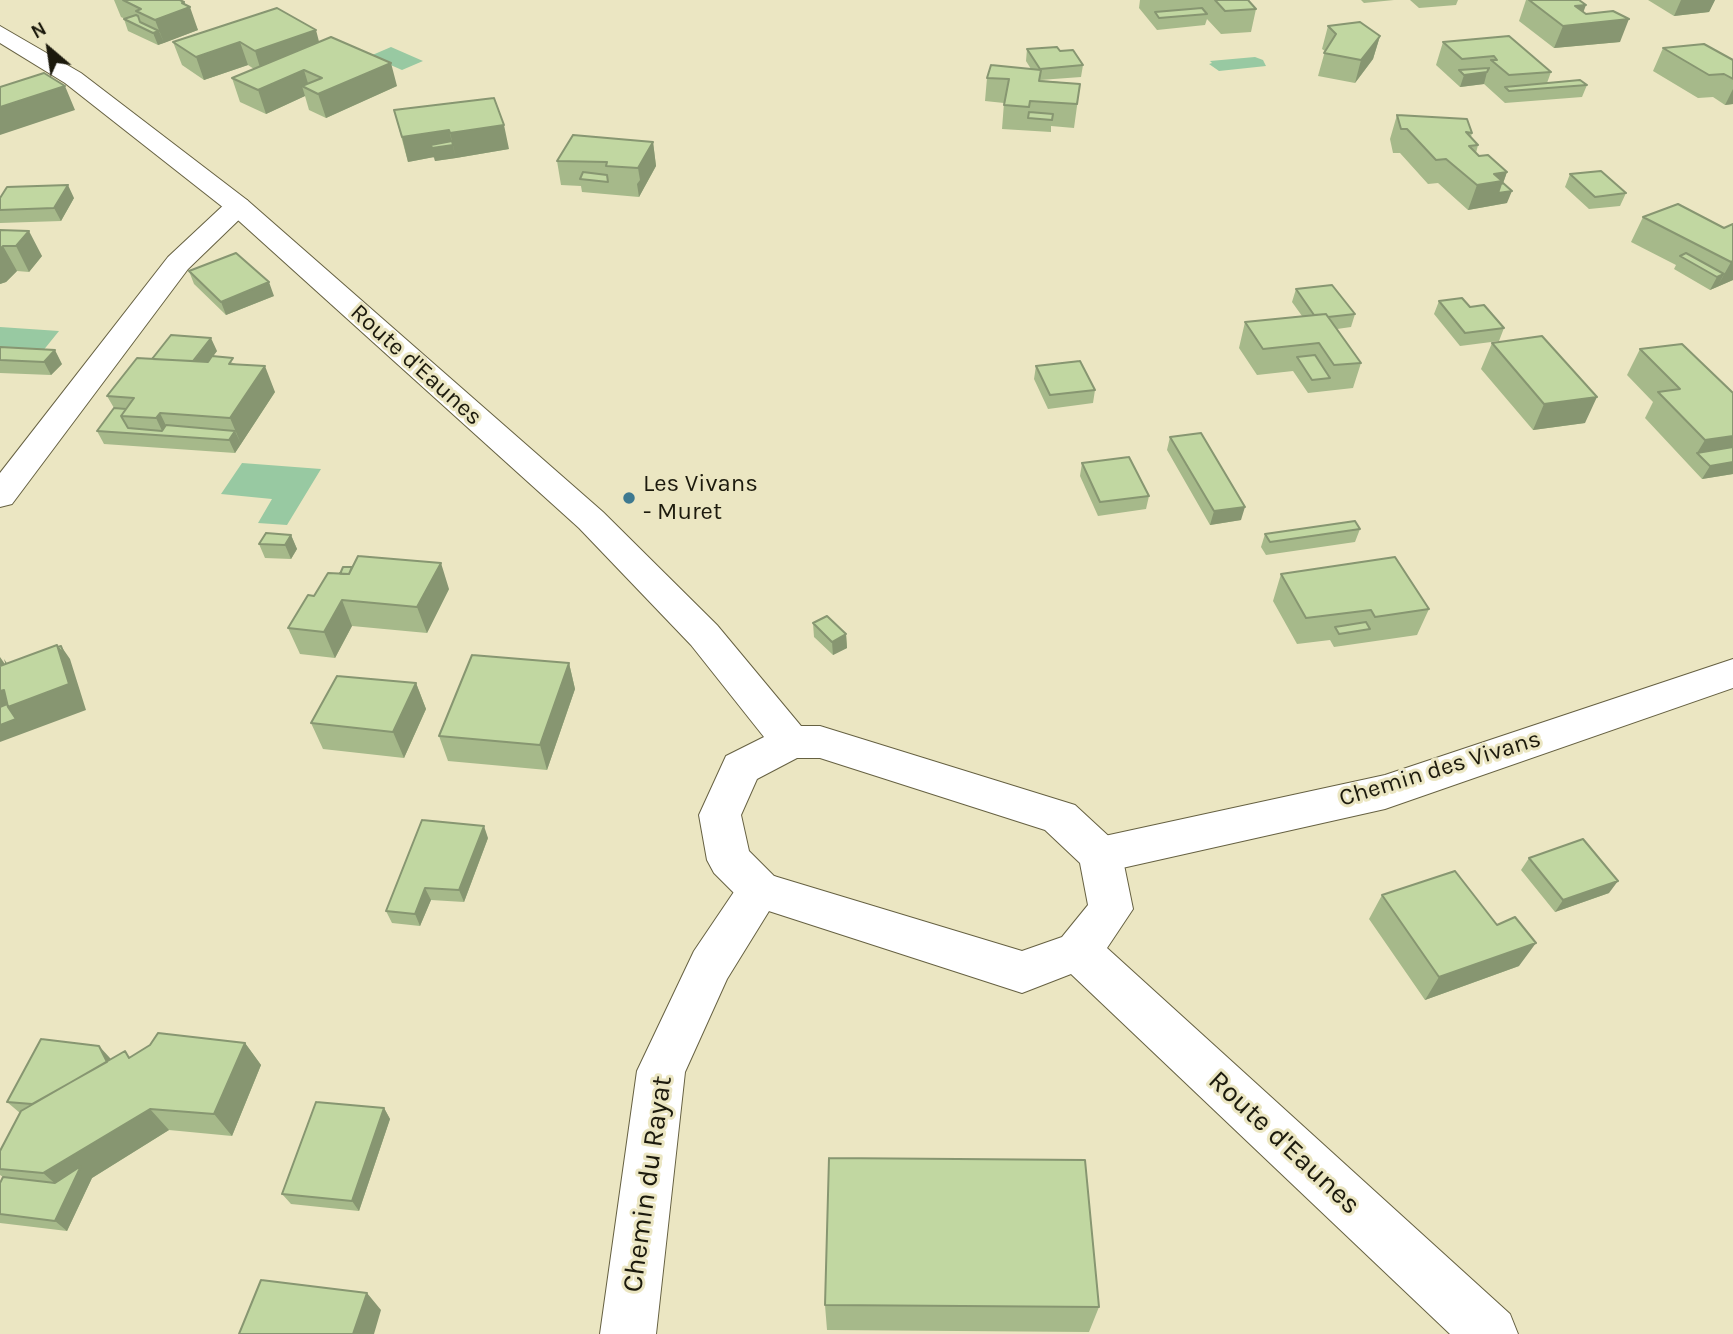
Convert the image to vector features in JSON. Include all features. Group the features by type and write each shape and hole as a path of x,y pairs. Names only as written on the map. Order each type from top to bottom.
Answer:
{"main road":[{"name":"Route d'Eaunes","path":"0,33 73,78 238,206 591,520 704,635 791,743"},
{"path":"0,496 178,263 238,206"},
{"name":"Chemin des Vivans","path":"1100,855 1385,792 1733,673"},
{"path":"820,742 1060,817 1100,855 1111,909 1078,951 1022,972 760,890 729,860 720,815 741,768 791,743 820,742"},
{"name":"Chemin du Rayat","path":"628,1334 661,1071 710,966 760,890"},
{"name":"Route d'Eaunes","path":"1078,951 1490,1334"}],"shaded area":[{"path":"391,47 423,61 402,70 370,56"},
{"path":"1255,57 1263,60 1266,66 1219,71 1209,64 1212,63 1210,61"},
{"path":"0,327 59,331 38,357 0,355"},
{"path":"242,463 321,469 287,525 258,523 272,499 221,494"}],"building":[{"path":"123,0 180,0 190,7 155,20 136,11 141,9"},
{"path":"1215,0 1248,0 1256,9 1225,11"},
{"path":"1529,0 1579,0 1586,5 1575,6 1586,14 1613,11 1629,19 1563,26"},
{"path":"277,8 316,30 255,51 240,42 196,57 173,42"},
{"path":"1202,8 1207,14 1159,18 1155,12"},
{"path":"136,15 140,22 159,31 153,33 124,19"},
{"path":"1360,22 1380,36 1361,60 1324,53 1336,34 1328,26"},
{"path":"1509,36 1551,72 1509,75 1491,60 1497,60 1494,56 1462,59 1443,42"},
{"path":"331,37 391,63 318,94 302,86 322,78 304,70 258,90 232,78"},
{"path":"1704,44 1733,60 1733,79 1724,74 1709,75 1663,48"},
{"path":"1057,47 1060,51 1073,50 1083,65 1040,69 1027,49"},
{"path":"991,65 1041,70 1039,81 1080,84 1077,104 1030,101 1029,107 1004,105 1009,79 987,78"},
{"path":"1489,68 1487,72 1464,75 1459,70"},
{"path":"44,73 65,86 0,107 0,87"},
{"path":"1580,80 1587,85 1509,91 1505,87"},
{"path":"494,98 504,125 450,133 449,130 402,137 394,110"},
{"path":"1029,112 1053,114 1052,120 1028,118"},
{"path":"1397,115 1467,119 1472,133 1466,132 1478,145 1469,146 1479,156 1488,155 1507,172 1494,174 1502,181 1477,185 1446,159 1436,160 1407,129 1401,129"},
{"path":"573,135 653,142 638,168 606,166 607,162 557,161"},
{"path":"452,141 453,145 432,148 431,145"},
{"path":"1601,171 1626,193 1595,197 1570,174"},
{"path":"583,172 607,175 608,182 580,179"},
{"path":"1503,183 1512,191 1498,193"},
{"path":"68,185 54,208 0,210 0,198 7,187"},
{"path":"1678,204 1724,228 1733,224 1733,261 1643,217"},
{"path":"0,230 29,231 16,246 3,246 0,249"},
{"path":"236,253 269,282 221,302 189,271"},
{"path":"1686,253 1724,274 1717,277 1680,256"},
{"path":"1332,285 1355,314 1328,317 1326,314 1314,315 1296,289"},
{"path":"1462,298 1470,307 1484,305 1504,328 1465,333 1439,301"},
{"path":"1326,314 1361,363 1334,365 1319,343 1263,349 1245,322"},
{"path":"171,335 211,338 193,361 152,359"},
{"path":"1542,336 1597,397 1544,404 1492,343"},
{"path":"1682,344 1733,393 1733,436 1705,440 1658,392 1680,389 1640,349"},
{"path":"0,347 55,350 44,362 0,360"},
{"path":"1315,355 1330,378 1312,380 1297,357"},
{"path":"212,356 233,358 229,364 265,366 230,418 160,413 156,418 121,416 134,398 107,396 137,358 208,362"},
{"path":"1080,361 1095,390 1050,395 1036,366"},
{"path":"114,408 126,409 121,416 128,428 162,431 166,425 235,431 229,440 97,431"},
{"path":"1201,433 1245,507 1214,511 1170,437"},
{"path":"1733,447 1733,462 1710,466 1697,453"},
{"path":"1129,457 1149,496 1100,502 1082,463"},
{"path":"1355,521 1360,529 1270,542 1265,534"},
{"path":"266,533 291,535 285,545 259,544"},
{"path":"358,556 441,563 417,607 342,600 324,632 288,628 308,595 314,596 328,573 349,574"},
{"path":"1395,557 1429,609 1375,617 1371,610 1306,618 1281,574"},
{"path":"343,567 352,567 349,574 340,574"},
{"path":"827,616 846,634 832,642 813,623"},
{"path":"1366,622 1370,629 1339,634 1335,627"},
{"path":"57,645 69,684 8,707 4,690 0,691 0,666"},
{"path":"472,655 569,663 540,745 439,736"},
{"path":"337,676 416,683 393,732 311,723"},
{"path":"7,704 16,719 0,725 0,707"},
{"path":"422,820 484,826 459,890 425,888 415,914 386,911"},
{"path":"1583,839 1618,881 1563,900 1529,858"},
{"path":"1455,871 1497,925 1515,917 1536,943 1439,977 1382,895"},
{"path":"158,1033 245,1043 214,1114 150,1109 43,1173 0,1169 0,1151 21,1111 125,1051 129,1058 150,1045"},
{"path":"41,1039 99,1046 107,1062 32,1104 7,1102"},
{"path":"316,1102 384,1108 352,1201 282,1194"},
{"path":"829,1158 1085,1160 1099,1307 825,1305"},
{"path":"81,1166 55,1221 0,1214 0,1183 3,1177 55,1183"},
{"path":"261,1280 367,1293 353,1334 239,1334"}],"place":[{"name":"Les Vivans - Muret","path":"629,498"}]}
